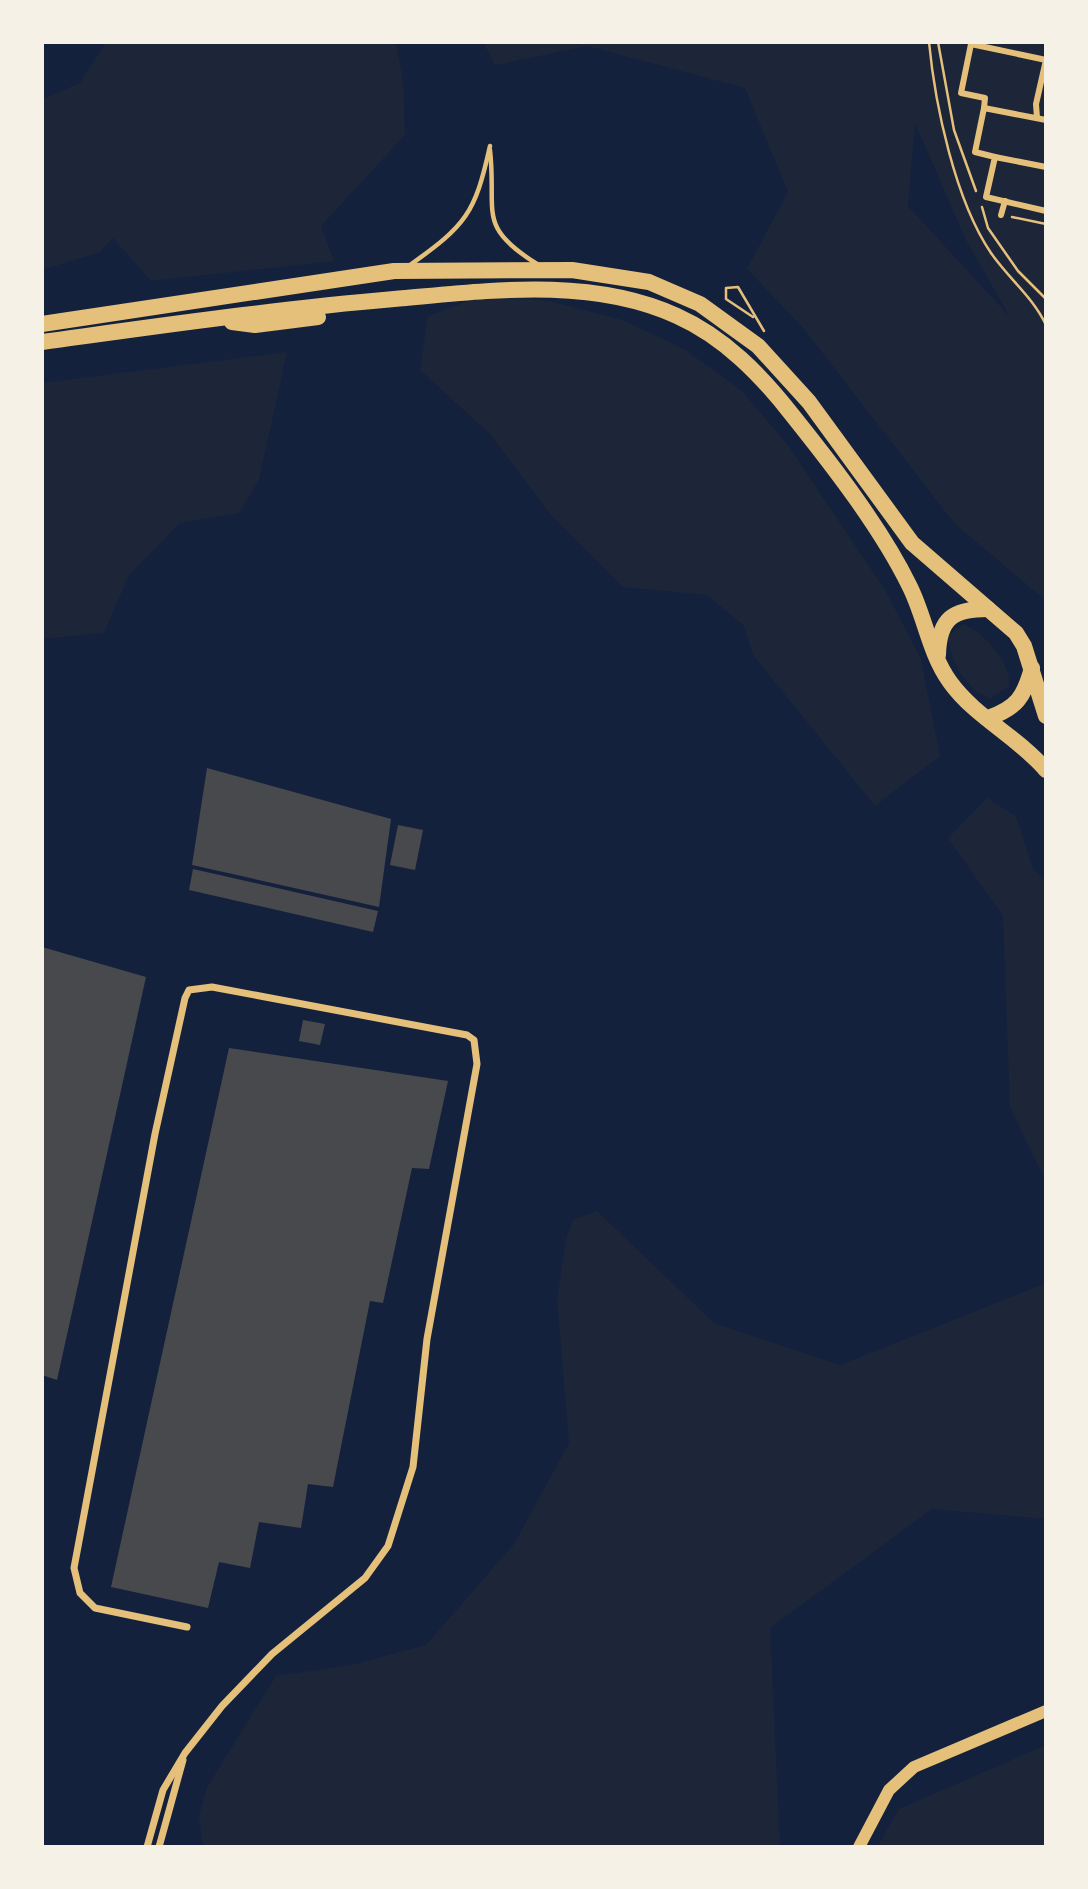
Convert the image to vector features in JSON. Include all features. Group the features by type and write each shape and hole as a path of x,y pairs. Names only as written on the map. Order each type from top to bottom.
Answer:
{"highway":[{"path":"42,324 402,271 547,270 608,274 649,282 700,304 750,339 784,371 898,527 931,561 1016,633 1032,668 1046,716"},
{"path":"42,342 206,318 458,294 588,292 651,306 705,331 735,352 793,415 889,548 911,587 938,661 959,693 1046,770"},
{"path":"938,661 938,639 944,624 966,609 988,609"},
{"path":"988,718 1003,712 1025,692 1032,668"}],"street":[{"path":"1037,118 1036,104 1046,60 971,44 961,93 985,97 975,152 1046,167"},
{"path":"984,108 1046,120"},
{"path":"995,157 986,197 1046,211"},
{"path":"1001,215 1005,201"},
{"path":"147,1847 163,1790 184,1753 222,1706 272,1654 365,1578 388,1546 412,1467 427,1339 477,1064 474,1040 467,1035 212,987 190,990 184,998 155,1135 74,1568 79,1593 95,1608 187,1627"},
{"path":"859,1847 889,1790 914,1767 1046,1711"},
{"path":"159,1847 184,1753"}],"lane":[{"path":"402,271 453,235 472,210 490,146 494,224 510,247 547,270"}],"path":[{"path":"929,42 947,147 972,216 989,250 1010,278 1035,303 1046,325"},
{"path":"938,42 954,130 988,228 1018,271 1046,299"},
{"path":"985,213 1046,224"},
{"path":"738,287 754,317 726,299 726,288 738,287"}],"shaded area":[{"path":"106,42 396,42 403,81 405,135 321,226 334,261 151,281 113,238 100,252 42,270 42,99 80,83"},
{"path":"483,42 1046,42 1046,601 955,524 804,329 747,269 788,192 745,88 588,46 495,65","holes":["915,123 967,242 1010,317 908,206"]},
{"path":"485,295 549,301 622,320 684,349 742,391 787,444 885,590 921,659 940,756 875,806 753,655 744,626 707,595 623,587 550,514 491,435 420,370 428,316"},
{"path":"287,352 259,480 239,513 180,523 129,575 104,633 42,639 42,383"},
{"path":"963,624 995,649 1006,668 1009,686 990,699 973,688 961,674 952,656 948,636"},
{"path":"987,798 1016,816 1033,869 1046,881 1046,1182 1010,1107 1003,916 948,838"},
{"path":"597,1211 714,1323 840,1365 1046,1283 1046,1519 932,1509 770,1628 780,1847 203,1847 199,1816 207,1787 276,1676 352,1665 426,1645 514,1544 569,1443 557,1298 567,1236 573,1220"},
{"path":"1046,1745 1046,1847 877,1847 899,1809"}],"building":[{"path":"207,768 391,819 379,907 192,865"},
{"path":"398,825 423,830 415,870 390,865"},
{"path":"193,869 378,911 373,932 189,890"},
{"path":"42,947 146,977 57,1380 42,1375"},
{"path":"303,1020 325,1024 320,1045 299,1041"},
{"path":"229,1048 448,1081 429,1169 412,1168 383,1303 370,1301 333,1487 308,1484 301,1528 259,1522 250,1568 219,1562 208,1608 111,1587"}]}
